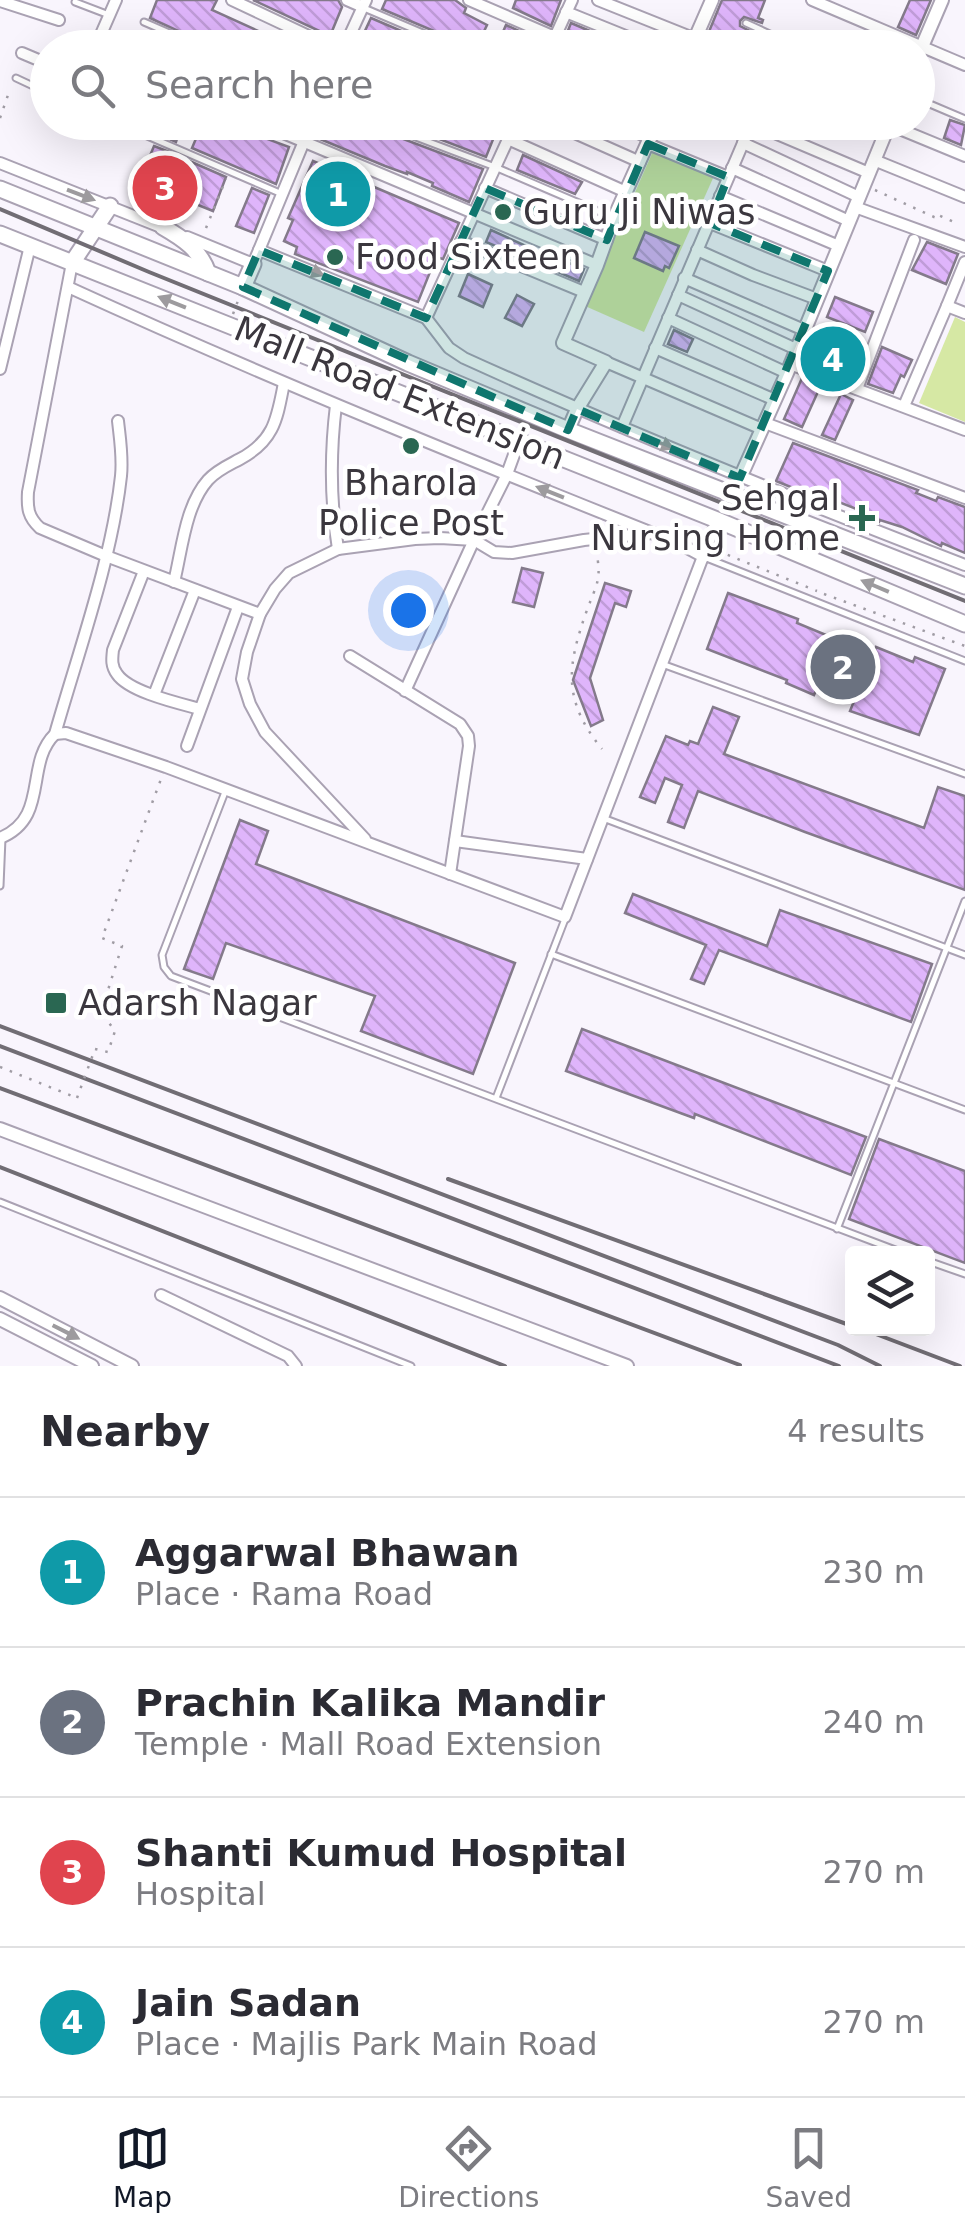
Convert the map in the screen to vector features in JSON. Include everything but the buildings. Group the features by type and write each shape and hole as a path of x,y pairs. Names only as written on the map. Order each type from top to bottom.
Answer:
{"main road":[{"path":"0,189 243,287 408,363 568,430 965,586"},
{"path":"72,263 110,206"},
{"path":"163,227 196,250 208,274"},
{"name":"Mall Road Extension","path":"0,234 717,520 965,624"},
{"path":"243,287 256,257"}],"street":[{"path":"37,14 40,0"},
{"path":"103,30 116,0"},
{"path":"232,0 296,30"},
{"path":"347,0 364,4 352,30"},
{"path":"469,0 528,30"},
{"path":"598,0 666,30"},
{"path":"812,0 876,30"},
{"path":"929,30 942,0"},
{"path":"0,1 60,20"},
{"path":"698,30 709,1"},
{"path":"558,30 569,6 618,30"},
{"path":"22,53 30,56"},
{"path":"935,56 965,65"},
{"path":"297,140 597,266"},
{"path":"256,257 305,140"},
{"path":"426,318 508,140"},
{"path":"510,140 626,192"},
{"path":"590,140 640,162"},
{"path":"646,140 730,173 862,190 965,197"},
{"path":"622,426 744,140"},
{"path":"776,140 965,247"},
{"path":"740,478 881,140"},
{"path":"928,140 965,156"},
{"path":"650,142 563,343 764,426 965,498"},
{"path":"743,143 862,190"},
{"path":"0,163 163,227 426,318 449,348 464,358 740,478 965,565"},
{"path":"486,188 607,240"},
{"path":"720,196 839,246"},
{"path":"710,222 828,271"},
{"path":"857,389 914,240"},
{"path":"461,242 584,292"},
{"path":"0,369 30,246"},
{"path":"697,250 816,299"},
{"path":"904,406 965,262"},
{"path":"72,263 28,492 31,520 40,528 106,556 260,614"},
{"path":"684,278 804,330"},
{"path":"68,287 336,405 705,552"},
{"path":"678,295 796,348"},
{"path":"947,306 965,313"},
{"path":"668,318 788,368 965,430"},
{"path":"655,348 775,400"},
{"path":"568,430 606,362"},
{"path":"174,582 199,493 222,468 264,442 276,425 284,383"},
{"path":"336,405 331,483 338,549"},
{"path":"1,838 16,831 30,813 46,743 56,734 106,556 121,476 118,421"},
{"path":"405,691 519,440"},
{"path":"56,734 66,733 166,767 565,917 717,520"},
{"path":"369,843 265,732 242,679 260,614 289,573 338,549 428,538 474,540 494,552 512,553 653,533"},
{"path":"144,571 113,650 112,664 118,677 154,695 200,710"},
{"path":"154,695 195,590"},
{"path":"186,746 238,606"},
{"path":"350,656 460,724 468,736 450,874"},
{"path":"455,841 587,859"},
{"path":"0,1129 627,1366"},
{"path":"162,1295 288,1356 296,1366"},
{"path":"92,1366 0,1319 4,1301 132,1366"}],"lane":[{"path":"75,2 109,16"},
{"path":"364,4 420,30"},
{"path":"144,22 162,30"},
{"path":"746,24 760,30"},
{"path":"16,78 30,85"},
{"path":"935,106 965,118"},
{"path":"157,140 284,195"},
{"path":"424,140 614,218"},
{"path":"705,552 965,661"},
{"path":"662,664 965,774"},
{"path":"226,790 162,955 171,976 884,1246"},
{"path":"603,818 965,954"},
{"path":"0,886 1,838"},
{"path":"837,1229 965,901"},
{"path":"496,1098 565,917"},
{"path":"551,954 965,1110"},
{"path":"0,1202 411,1366"},
{"path":"935,1263 965,1274"}],"path":[{"path":"0,118 8,95"},
{"path":"206,228 228,174"},
{"path":"862,190 954,222"},
{"path":"593,539 600,567 599,582 570,673 582,720 602,749"},
{"path":"705,552 965,646"},
{"path":"0,1067 78,1098 96,1050 108,1052 115,1031 100,1012 122,946 102,938 166,767"}],"highlighted area":[{"path":"648,144 728,177 710,223 828,271 740,478 577,409 568,430 243,287 259,250 426,318 485,188 607,240"}],"green space":[{"path":"654,149 714,176 644,332 585,306"},
{"path":"955,317 965,322 965,422 919,403"}],"railway":[{"path":"0,209 965,601"},
{"path":"0,1026 838,1345 880,1366"},
{"path":"0,1046 839,1366"},
{"path":"0,1088 740,1365"},
{"path":"0,1167 505,1366"},
{"path":"448,1179 845,1323"},
{"path":"881,1336 960,1366"}],"place":[{"name":"Shanti Kumud Hospital","path":"165,188"},
{"name":"Aggarwal Bhawan","path":"338,194"},
{"name":"Guru Ji Niwas","path":"503,212"},
{"name":"Food Sixteen","path":"335,257"},
{"name":"Jain Sadan","path":"833,359"},
{"name":"Bharola Police Post","path":"411,446"},
{"name":"Sehgal Nursing Home","path":"862,518"},
{"name":"Prachin Kalika Mandir","path":"843,667"},
{"name":"Adarsh Nagar","path":"56,1003"}]}
